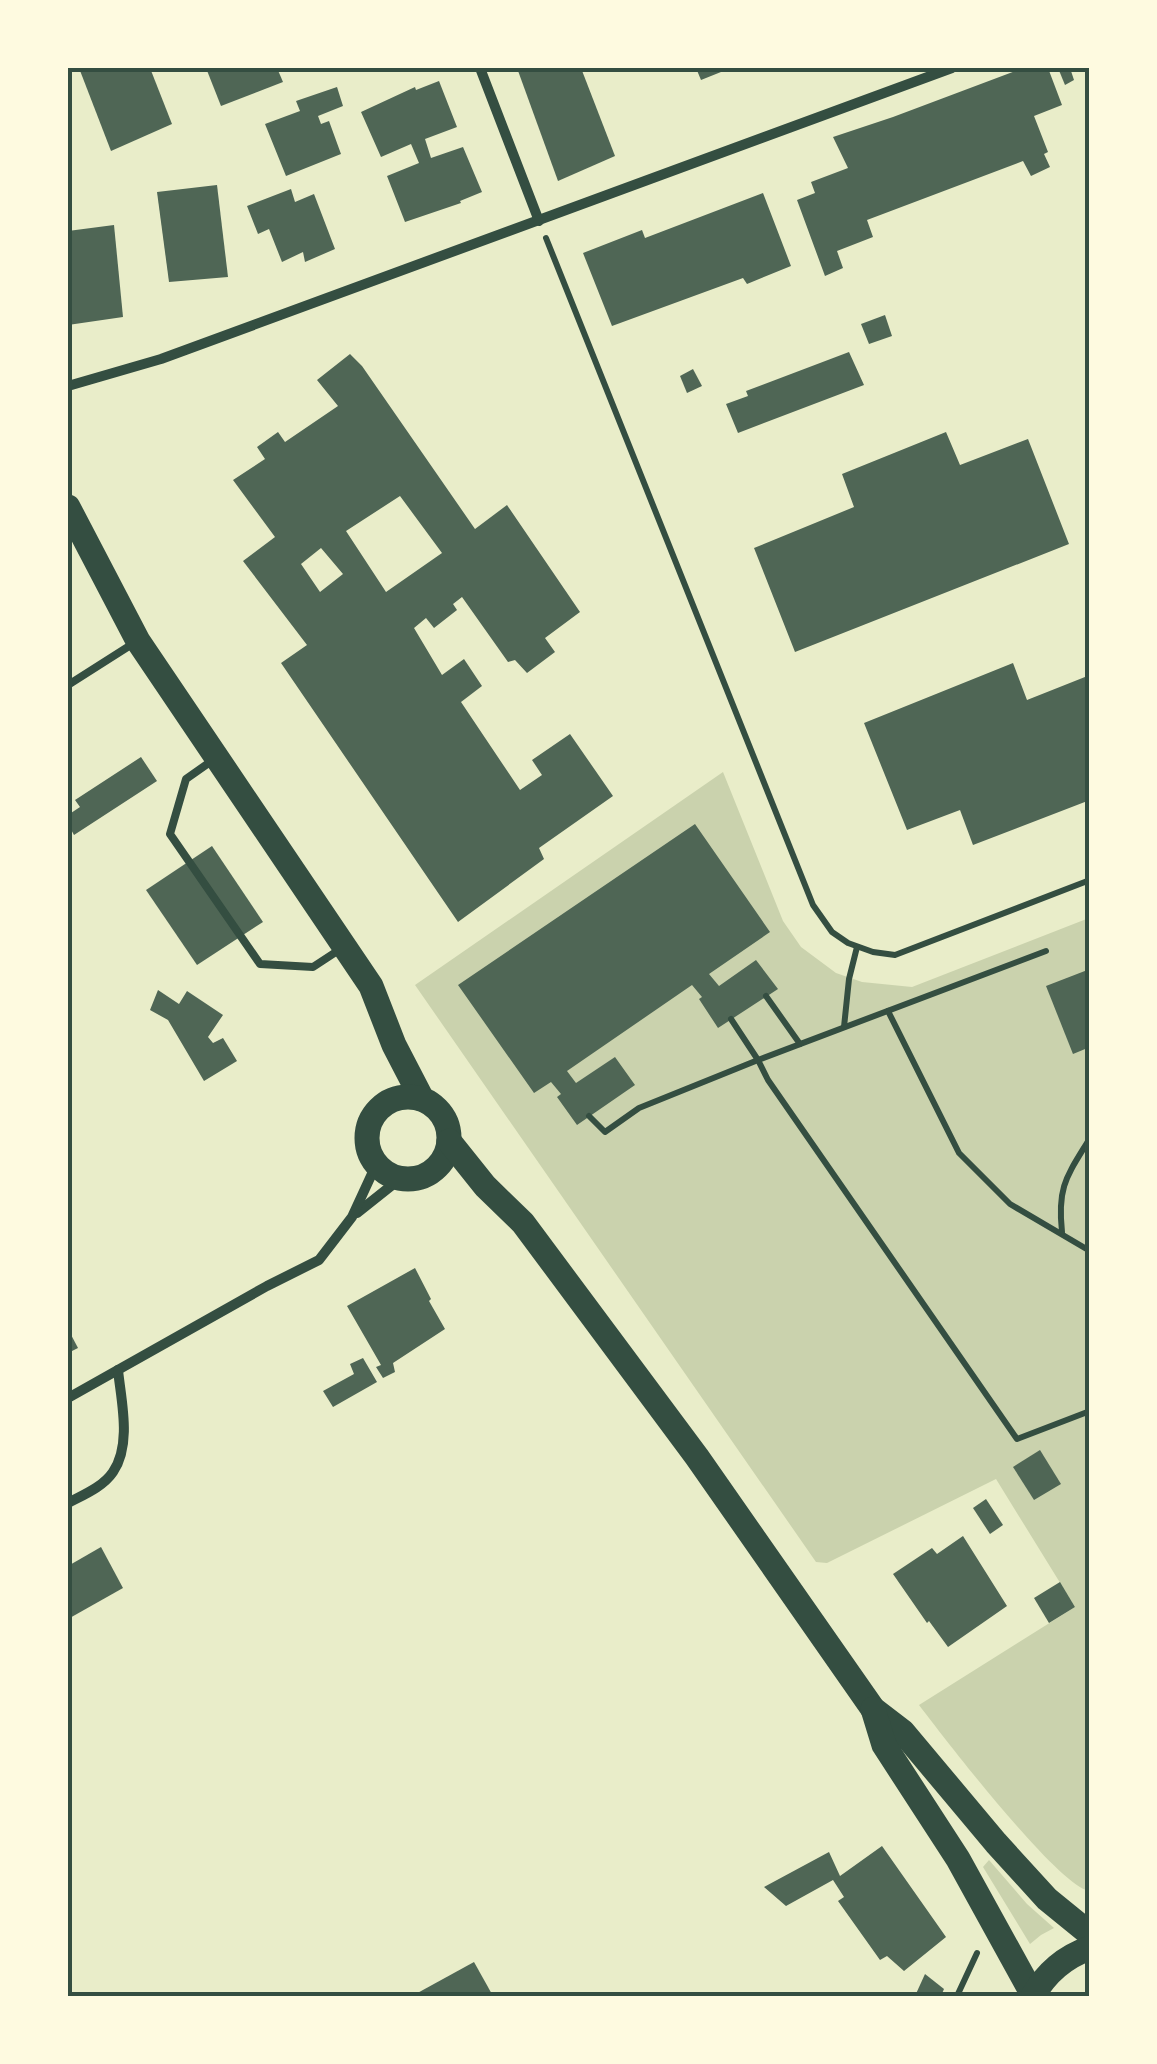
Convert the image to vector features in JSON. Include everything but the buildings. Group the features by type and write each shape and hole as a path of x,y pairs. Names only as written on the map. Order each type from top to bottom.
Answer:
{"main road":[{"path":"68,507 138,641 371,986 422,1099"},
{"path":"394,1044 396,1098"},
{"path":"396,1098 422,1099 443,1116 448,1128 444,1153 428,1174 414,1179 387,1174 376,1165 366,1139 374,1113 396,1098"},
{"path":"444,1153 523,1223 697,1458 873,1709 884,1745 958,1859 1033,1996 1054,1968 1090,1948"},
{"path":"873,1709 904,1732 1047,1900 1090,1934"}],"street":[{"path":"480,68 539,222"},
{"path":"68,386 161,359 952,68"},
{"path":"68,1398 319,1260 352,1216 376,1165"},
{"path":"352,1216 401,1178"},
{"path":"68,1503 112,1474 122,1455 118,1370"}],"lane":[{"path":"68,685 138,641"},
{"path":"217,757 186,779 170,834 260,964 313,967 345,946"}],"path":[{"path":"539,222 812,905 832,932 857,946 895,955 1090,880"},
{"path":"844,1027 857,946"},
{"path":"590,1116 605,1132 639,1108 1046,951"},
{"path":"766,996 800,1044"},
{"path":"888,1010 960,1153 1010,1204 1090,1251"},
{"path":"731,1019 768,1080 1016,1439 1090,1410"},
{"path":"1062,1234 1059,1205 1065,1180 1090,1138"}],"green space":[{"path":"723,772 783,921 801,947 836,973 862,982 912,987 1089,918 1089,1891 1052,1864 1028,1838 919,1705 1075,1607 996,1479 827,1563 816,1562 415,985"},
{"path":"989,1860 1054,1928 1030,1944 983,1867"}]}
